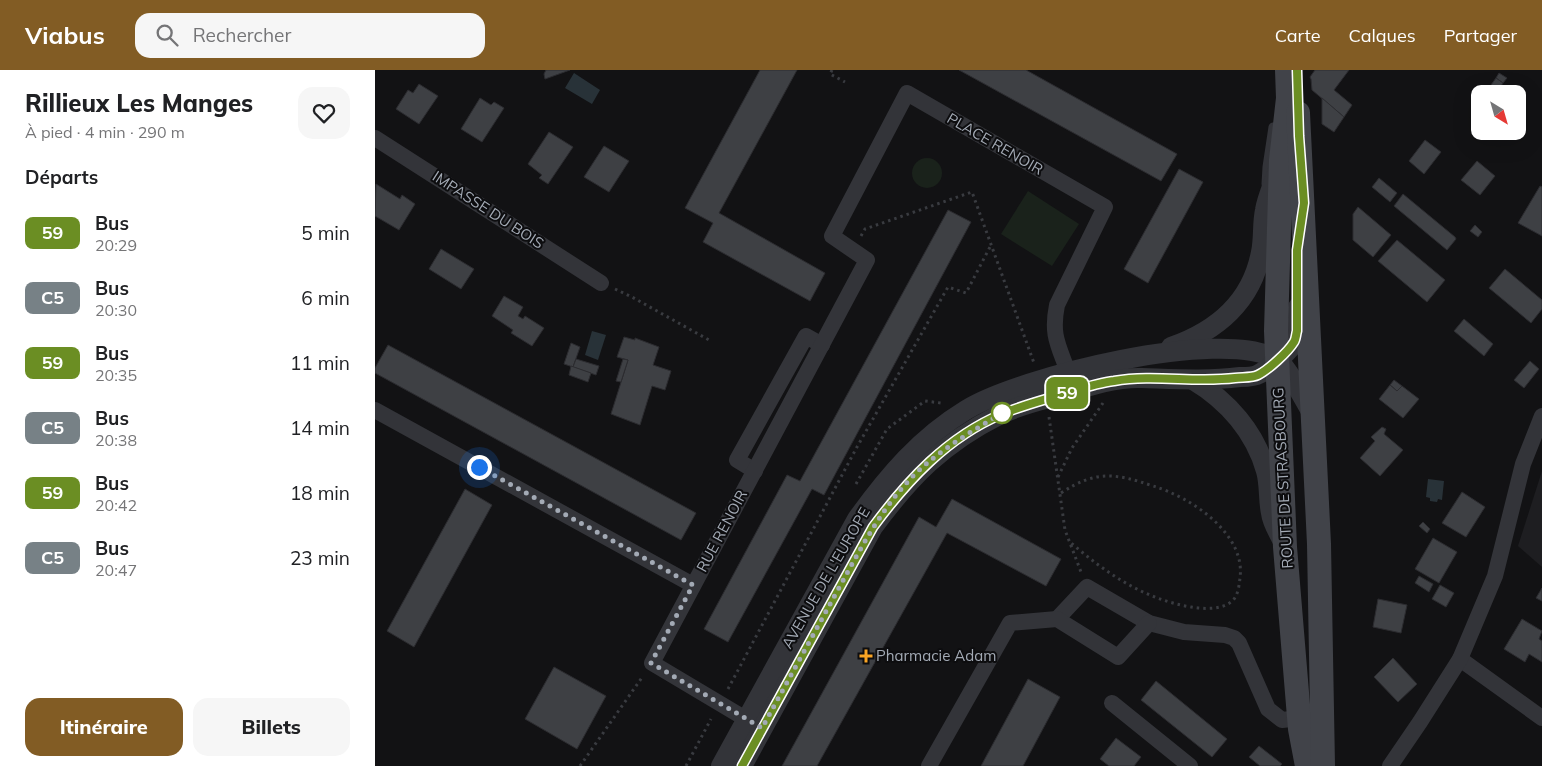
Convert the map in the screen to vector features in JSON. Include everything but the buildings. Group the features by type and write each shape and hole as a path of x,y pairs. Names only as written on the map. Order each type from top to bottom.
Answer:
{"main road":[{"name":"ROUTE DE STRASBOURG","path":"1287,70 1288,98 1281,160 1276,331 1285,546 1299,718 1307,766"},
{"path":"1297,70 1319,544 1323,766"}],"street":[{"name":"PLACE RENOIR","path":"867,260 832,236 907,94 1105,207 1057,305 1054,321 1055,335 1068,372"},
{"name":"IMPASSE DU BOIS","path":"375,138 601,283"},
{"path":"1145,355 1189,340 1213,328 1238,303 1248,288 1261,252 1265,208 1281,160"},
{"name":"AVENUE DE L'EUROPE","path":"741,766 754,724 857,519 883,483 918,447 939,429 967,410 1009,390 1043,390 1139,378 1193,380 1257,375 1278,359 1294,342 1297,331 1297,250 1304,203"},
{"name":"RUE RENOIR","path":"651,663 867,260"},
{"name":"AVENUE DE L'EUROPE","path":"1043,390 1068,372 1145,355 1224,348 1259,351 1278,359"},
{"path":"1278,359 1313,415"},
{"path":"1193,380 1203,386 1235,414 1256,442 1267,472 1271,515 1285,546"},
{"path":"375,410 693,585"},
{"path":"1390,766 1460,658 1495,576 1523,464 1542,416"},
{"path":"1057,619 1087,586 1149,623 1184,632 1225,635 1234,638 1239,643 1268,709 1282,720 1299,718"},
{"path":"929,766 1010,622 1057,619 1117,657 1149,623"},
{"path":"1460,658 1542,718"},
{"path":"651,663 754,724"},
{"path":"1112,704 1190,766"},
{"name":"AVENUE DE L'EUROPE","path":"721,766 754,724"}],"lane":[{"path":"1265,208 1267,167 1275,119"}],"path":[{"path":"832,70 830,74 845,82"},
{"path":"853,250 865,229 972,192 1043,390 1061,493 1065,530 1087,586"},
{"path":"686,766 857,447 948,287 966,293 991,245"},
{"path":"601,283 633,296 709,340"},
{"path":"1058,477 1072,448 1093,416 1106,398 1125,379"},
{"path":"1061,493 1077,483 1099,476 1127,477 1165,489 1186,500 1216,521 1232,542 1239,558 1241,574 1239,590 1233,601 1221,607 1202,609 1172,604 1145,594 1117,579 1093,562 1070,541"},
{"path":"580,766 651,663"}],"shaded area":[{"path":"574,73 600,90 592,104 565,88"},
{"path":"927,158 933,159 941,167 941,179 933,187 927,188 921,187 913,179 912,173 913,167 921,159"},
{"path":"1028,191 1079,224 1052,266 1001,234"},
{"path":"592,331 606,335 598,360 585,355"},
{"path":"1542,471 1542,567 1518,546"},
{"path":"1428,479 1444,481 1442,500 1438,499 1437,502 1430,501 1430,498 1426,497"}],"bus line":[{"name":"59","path":"742,766 873,527 914,475 936,455 969,432 1000,414 1019,407 1074,390 1113,381 1139,378 1225,379 1257,375 1278,359 1294,342 1298,314 1297,250 1304,203 1297,70"}],"place":[{"name":"Pharmacie Adam","path":"866,656"}],"route":[{"path":"479,467 693,585 651,663 762,728 873,527 896,496 914,475 936,455 969,432 1002,413"}]}
